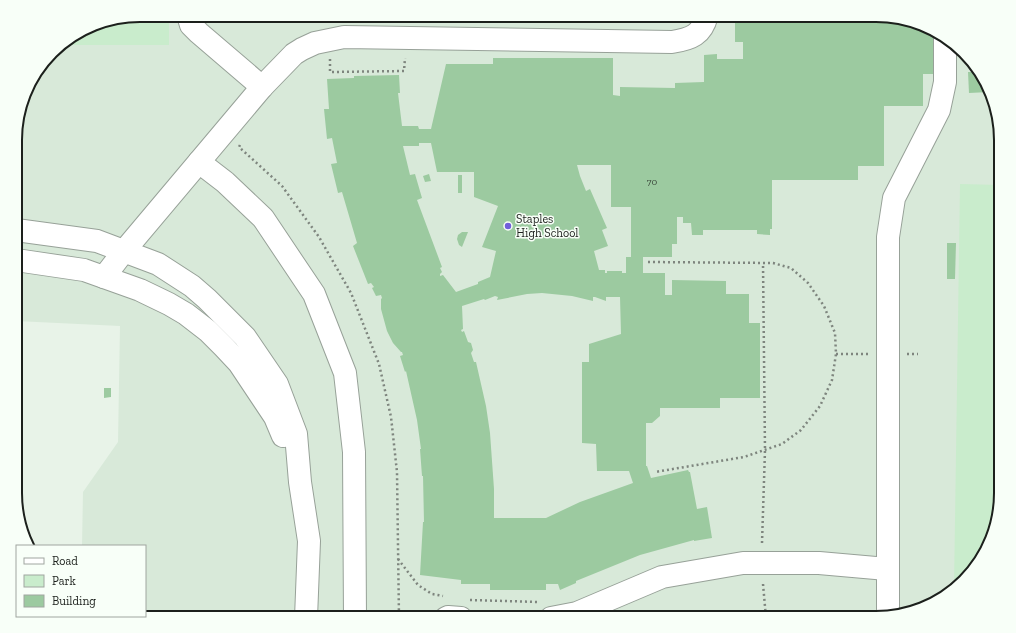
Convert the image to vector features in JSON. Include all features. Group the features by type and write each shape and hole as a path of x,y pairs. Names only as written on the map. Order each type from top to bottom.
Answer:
{"lane":[{"path":"190,22 199,33 262,87"},
{"path":"104,277 124,251 262,87 294,54 315,43 344,37 672,42 682,41 696,35 700,32 704,22"},
{"path":"888,610 888,237 894,198 939,110 945,82 945,44"},
{"path":"199,162 225,182 263,218 314,294 344,372 354,452 355,611"},
{"path":"22,231 97,241 158,264 192,286 207,299 244,338 277,384 296,434 300,482 309,541 306,611"},
{"path":"22,261 84,270 140,290 186,314 208,331 239,364 275,417 300,482"},
{"path":"582,611 662,577 743,563 819,563 887,569"}],"path":[{"path":"323,59 330,58 330,72 404,71 405,55"},
{"path":"244,141 239,147 282,186 319,236 351,293 379,364 392,418 397,472 399,611"},
{"path":"648,262 773,263 791,268 808,283 824,306 835,333 836,354 832,380 820,406 801,430 782,444 744,457 655,472"},
{"path":"763,263 765,450 762,563 765,611"}],"shaded area":[{"name":"Staples High School","path":"140,22 892,23 907,26 928,34 954,51 970,68 985,95 990,109 994,132 994,501 992,516 982,545 965,571 948,587 935,595 914,605 899,609 884,611 146,611 146,545 82,545 83,492 118,442 120,326 22,321 22,140 23,124 28,102 34,88 46,68 62,51 88,34 109,26"}],"green space":[{"path":"169,22 169,45 70,45 88,34 109,26 124,23"},
{"path":"960,184 994,185 994,501 988,531 982,545 965,571 954,581"}],"building":[{"path":"735,22 892,23 907,26 936,39 936,74 923,74 923,106 884,106 884,166 858,166 858,180 772,180 772,229 770,229 770,235 757,234 757,230 703,230 703,235 692,235 691,223 683,223 683,217 677,217 677,244 672,244 672,257 643,257 643,273 665,273 665,295 672,295 672,280 726,281 726,294 749,294 749,323 760,323 760,398 720,398 720,408 660,408 660,416 652,423 646,423 646,466 651,478 688,470 690,472 697,509 707,507 712,538 694,540 640,555 576,581 576,583 560,590 558,584 546,584 546,590 490,590 490,584 461,584 461,580 420,575 424,522 423,476 417,420 406,371 405,372 400,356 403,355 402,352 393,343 387,331 381,309 381,295 376,296 372,288 374,287 371,283 368,284 353,246 357,243 342,192 338,193 331,164 337,163 332,138 327,139 324,109 329,109 327,79 354,78 354,76 399,75 400,93 398,93 402,126 418,126 419,129 431,129 446,64 493,64 493,58 613,58 613,95 620,96 620,87 675,88 675,83 704,82 704,55 717,54 717,59 743,59 743,42 735,42","holes":["419,143 431,143 437,172 474,172 474,197 498,206 482,247 496,251 490,277 478,282 478,284 456,292 443,275 440,276 442,272 440,268 442,267 417,200 422,198 415,174 410,175 403,146 419,146","577,165 611,165 611,207 631,207 631,257 626,257 626,273 622,273 622,271 607,271 607,273 605,273 605,270 599,270 594,251 608,246 602,230 607,228 590,189 586,191","542,293 572,296 593,301 593,297 606,301 606,297 620,297 621,334 589,344 589,362 582,362 582,443 596,444 597,471 629,471 633,483 580,502 546,518 494,518 494,489 490,433 486,406 476,362 474,362 471,353 473,350 471,343 468,342 464,331 462,332 461,330 463,329 462,306 495,296 498,297 497,300 527,294"]},
{"path":"968,72 972,72 984,92 969,93"},
{"path":"429,174 431,181 425,182 423,176"},
{"path":"458,175 462,175 462,193 458,193"},
{"path":"462,232 468,232 462,247 459,245 457,239 458,235"},
{"path":"947,243 956,243 955,279 947,279"},
{"path":"104,388 111,388 111,397 104,398"}],"place":[{"name":"Staples High School","path":"508,226"}]}
